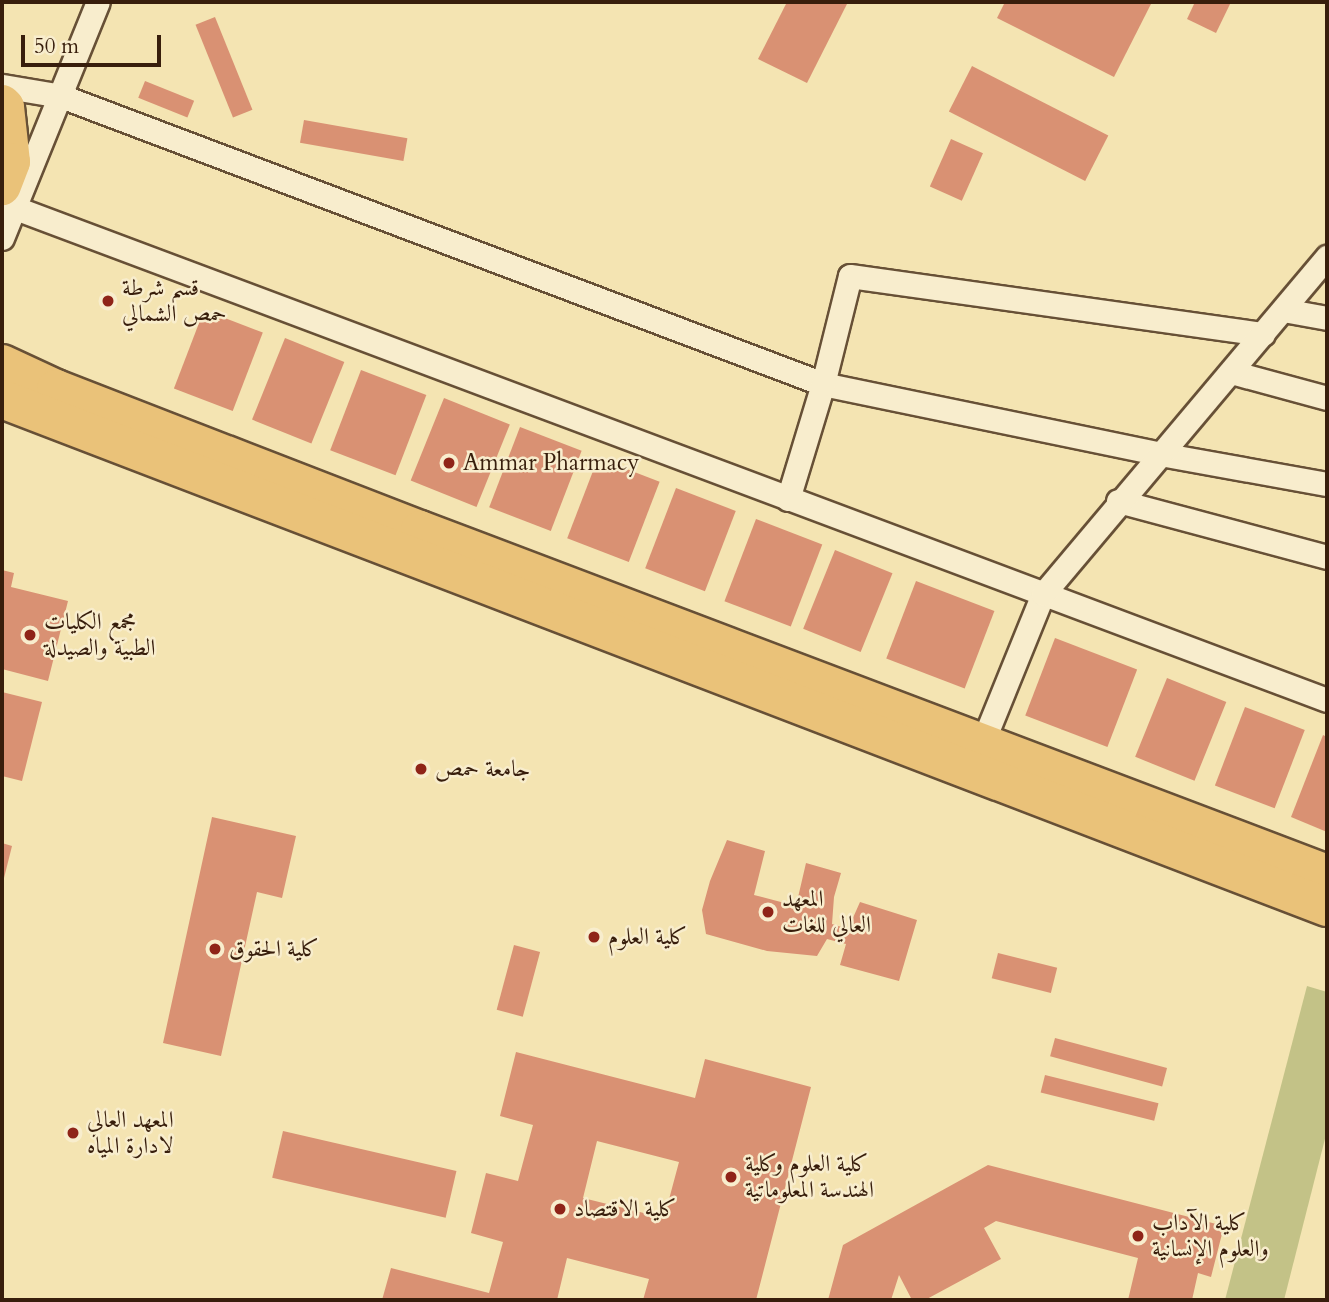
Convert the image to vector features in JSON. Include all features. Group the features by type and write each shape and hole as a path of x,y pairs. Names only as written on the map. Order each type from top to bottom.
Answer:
{"highway":[{"path":"2,104 5,107 11,162 6,198"},
{"path":"2,364 56,389 368,510 1327,874"},
{"path":"2,399 1327,907"}],"street":[{"path":"2,238 6,198 61,96 98,2"},
{"path":"2,86 61,96 823,384 1160,454 1327,484"},
{"path":"6,198 788,499 1327,700"},
{"path":"982,744 1043,594 1118,501 1327,257"},
{"path":"788,499 823,384 850,276 1263,334"},
{"path":"1283,310 1327,318"},
{"path":"1231,372 1327,397"},
{"path":"1118,501 1327,557"}],"shaded area":[{"path":"1307,986 1327,992 1327,1131 1284,1300 1225,1300"}],"building":[{"path":"787,2 848,2 807,83 758,59"},
{"path":"1005,2 1152,2 1114,77 997,18"},
{"path":"1195,2 1231,2 1216,33 1187,19"},
{"path":"215,17 252,110 233,118 196,25"},
{"path":"972,66 1108,135 1085,181 949,111"},
{"path":"145,81 194,101 187,118 138,98"},
{"path":"304,120 407,138 403,161 300,143"},
{"path":"951,139 983,153 962,201 930,187"},
{"path":"204,310 263,333 233,411 174,388"},
{"path":"285,338 344,362 311,444 252,420"},
{"path":"361,370 426,395 396,475 330,450"},
{"path":"444,398 510,425 476,507 411,481"},
{"path":"520,427 582,451 551,531 489,507"},
{"path":"598,458 660,482 629,562 567,538"},
{"path":"676,488 736,511 705,591 645,568"},
{"path":"756,519 822,544 791,627 724,601"},
{"path":"835,550 892,573 861,652 803,629"},
{"name":"مجمع الكليات الطبية والصيدلة","path":"2,570 14,573 11,587 68,601 48,681 2,669"},
{"path":"916,581 994,611 965,689 886,658"},
{"path":"1055,638 1137,670 1107,747 1025,715"},
{"path":"1167,678 1226,702 1194,781 1135,757"},
{"name":"مجمع الكليات الطبية والصيدلة","path":"2,692 42,702 22,781 2,776"},
{"path":"1245,707 1305,730 1275,808 1215,785"},
{"path":"1323,735 1327,737 1327,832 1291,817"},
{"path":"212,817 296,836 282,898 257,892 221,1056 163,1043"},
{"name":"المعهد العالي للغات","path":"727,840 765,851 754,895 796,906 806,863 841,873 834,897 832,924 848,929 860,902 917,920 899,981 840,965 846,944 827,939 817,956 767,951 706,934 702,910 710,881"},
{"path":"2,843 12,846 3,882 2,882"},
{"path":"514,945 540,952 523,1017 497,1010"},
{"path":"998,953 1057,968 1051,993 992,978"},
{"path":"1055,1038 1167,1068 1162,1086 1050,1056"},
{"name":"كلية العلوم وكلية الهندسة المعلوماتية","path":"516,1052 695,1098 705,1059 811,1087 756,1300 643,1300 649,1279 567,1258 557,1300 382,1300 391,1268 489,1293 503,1242 471,1233 486,1173 518,1181 533,1125 500,1116","holes":["597,1141 679,1162 664,1218 583,1198"]},
{"path":"1045,1075 1159,1103 1154,1121 1041,1092"},
{"path":"283,1131 456,1171 446,1218 272,1178"},
{"name":"كلية الآداب والعلوم الإنسانية","path":"988,1165 1224,1226 1211,1277 1198,1273 1192,1300 1128,1300 1138,1258 996,1221 984,1228 1001,1259 925,1300 912,1300 899,1275 891,1300 828,1300 843,1245"}],"place":[{"name":"قسم شرطة حمص الشمالي","path":"108,301"},
{"name":"Ammar Pharmacy","path":"449,463"},
{"name":"مجمع الكليات الطبية والصيدلة","path":"30,635"},
{"name":"جامعة حمص","path":"421,769"},
{"name":"المعهد العالي للغات","path":"768,912"},
{"name":"كلية العلوم","path":"594,937"},
{"name":"كلية الحقوق","path":"215,949"},
{"name":"المعهد العالي لادارة المياه","path":"73,1133"},
{"name":"كلية العلوم وكلية الهندسة المعلوماتية","path":"731,1177"},
{"name":"كلية الاقتصاد","path":"560,1209"},
{"name":"كلية الآداب والعلوم الإنسانية","path":"1138,1236"}]}
